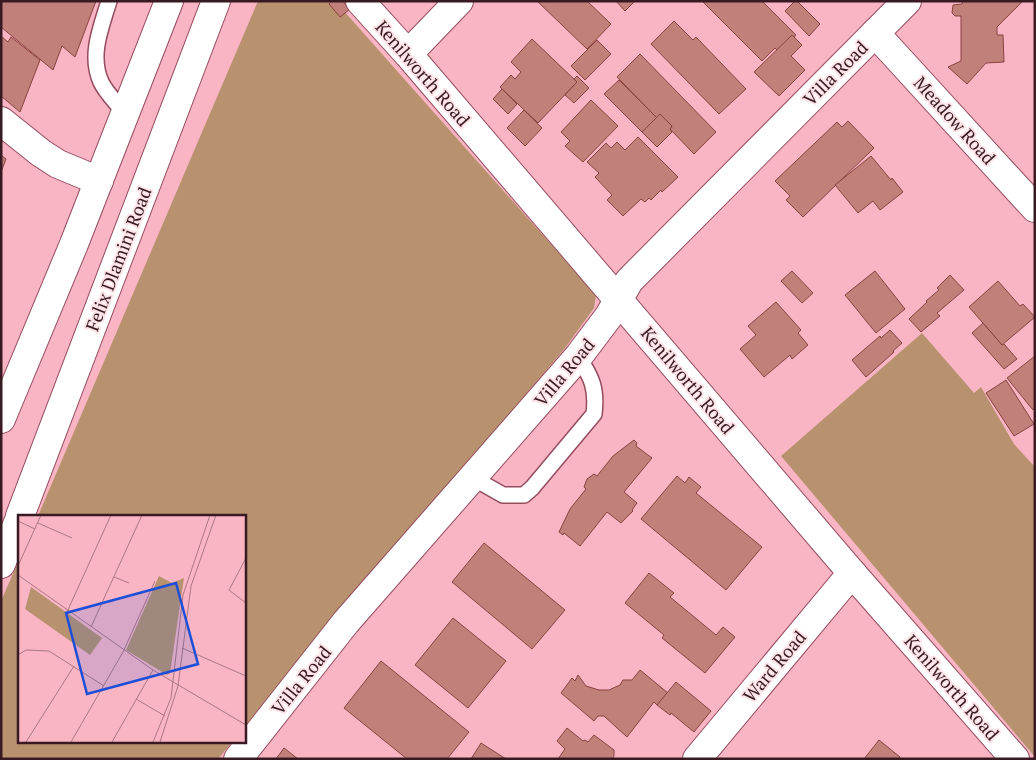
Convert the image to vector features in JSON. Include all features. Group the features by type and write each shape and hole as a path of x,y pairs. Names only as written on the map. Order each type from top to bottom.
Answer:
{"street":[{"path":"1,419 99,181 170,1"},
{"name":"Felix Dlamini Road","path":"20,515 216,1"},
{"name":"Kenilworth Road","path":"360,1 619,299 852,573 1015,759"},
{"path":"408,54 459,1"},
{"name":"Villa Road","path":"238,759 346,622 578,357 609,316 629,280 907,1"},
{"name":"Meadow Road","path":"875,33 1035,208"},
{"path":"1,121 58,164 99,181"},
{"path":"1,564 18,522"},
{"name":"Ward Road","path":"697,759 852,573"}],"lane":[{"path":"110,1 101,27 94,57 102,83 125,114"},
{"path":"473,478 503,495 524,495 532,488 594,414 596,400 594,385 578,357"}],"shaded area":[{"path":"258,1 335,1 596,295 594,308 565,348 245,727 245,515 38,515"},
{"path":"922,333 974,393 981,387 1014,444 1035,467 1035,757 781,456"},
{"path":"18,562 18,742 232,742 218,759 1,759 1,601"}],"building":[{"path":"1,1 96,1 75,57 62,46 53,70 1,27"},
{"path":"332,1 343,1 349,10 340,17 329,4"},
{"path":"537,1 587,1 611,24 587,49"},
{"path":"616,1 635,1 625,11"},
{"path":"702,1 762,1 796,35 779,52 775,48 762,61"},
{"path":"795,1 820,24 809,36 785,11"},
{"path":"963,1 1023,1 997,27 997,35 1003,35 1004,62 986,63 967,84 948,67 961,61 961,16 955,16 952,13 953,5 962,4"},
{"path":"674,21 693,40 696,37 746,89 719,114 651,44"},
{"path":"792,35 802,45 791,56 805,70 779,96 754,72"},
{"path":"1,36 8,42 11,37 40,60 20,112 1,96"},
{"path":"532,39 577,82 538,123 500,87 511,75 515,79 521,72 511,62"},
{"path":"597,40 611,54 585,80 571,66"},
{"path":"640,54 716,132 694,154 670,129 672,126 660,114 657,118 617,77"},
{"path":"577,76 589,88 574,103 565,95 577,82 574,79"},
{"path":"619,80 657,118 642,132 604,94"},
{"path":"502,89 517,104 508,114 493,99"},
{"path":"591,100 618,126 583,162 565,146 570,141 561,132"},
{"path":"524,110 542,128 525,146 507,128"},
{"path":"660,114 672,126 670,129 672,132 657,147 642,132"},
{"path":"848,121 874,148 803,217 786,200 790,196 775,181 837,122 842,127"},
{"path":"638,137 678,177 651,200 649,198 645,202 641,199 623,216 607,200 612,195 595,177 599,173 587,162 606,143 611,148 617,142 625,150"},
{"path":"1,155 6,159 1,172"},
{"path":"871,156 903,192 880,210 873,201 858,213 835,185"},
{"path":"792,271 813,293 802,303 781,281"},
{"path":"875,271 905,309 876,333 845,295"},
{"path":"950,275 964,290 937,313 940,316 921,332 909,319 939,290 937,288"},
{"path":"998,281 1020,306 1023,304 1035,317 1002,345 969,307"},
{"path":"776,302 801,330 798,333 808,345 792,359 790,355 764,377 740,349 756,335 748,326"},
{"path":"983,323 1017,359 1004,369 972,333"},
{"path":"890,330 902,343 866,377 852,360"},
{"path":"1035,356 1035,408 1033,410 1007,378"},
{"path":"1006,380 1034,424 1014,436 986,393"},
{"path":"634,440 637,443 636,446 652,458 624,492 637,503 633,511 621,523 607,512 580,546 564,533 563,535 559,532 570,509 586,489 584,487 587,479 594,474 597,476 613,456"},
{"path":"677,476 685,483 689,477 701,487 696,493 762,547 726,590 641,519"},
{"path":"484,543 565,610 532,649 452,582"},
{"path":"649,573 674,593 670,597 716,635 723,627 735,637 705,673 662,638 664,635 625,603"},
{"path":"453,618 506,661 468,708 415,665"},
{"path":"381,661 469,732 447,759 407,759 344,708"},
{"path":"640,670 668,693 657,705 654,702 627,737 604,716 598,716 594,721 561,693 572,678 575,681 578,675 586,686 599,690 609,690 620,685 623,680 632,680"},
{"path":"676,682 711,711 694,732 671,713 670,715 657,705"},
{"path":"567,728 583,741 588,742 594,735 614,750 614,756 612,759 558,759 565,749 557,741"},
{"path":"879,740 900,757 899,759 864,759"},
{"path":"481,743 506,759 471,759"},
{"path":"284,748 298,759 276,759"}]}
